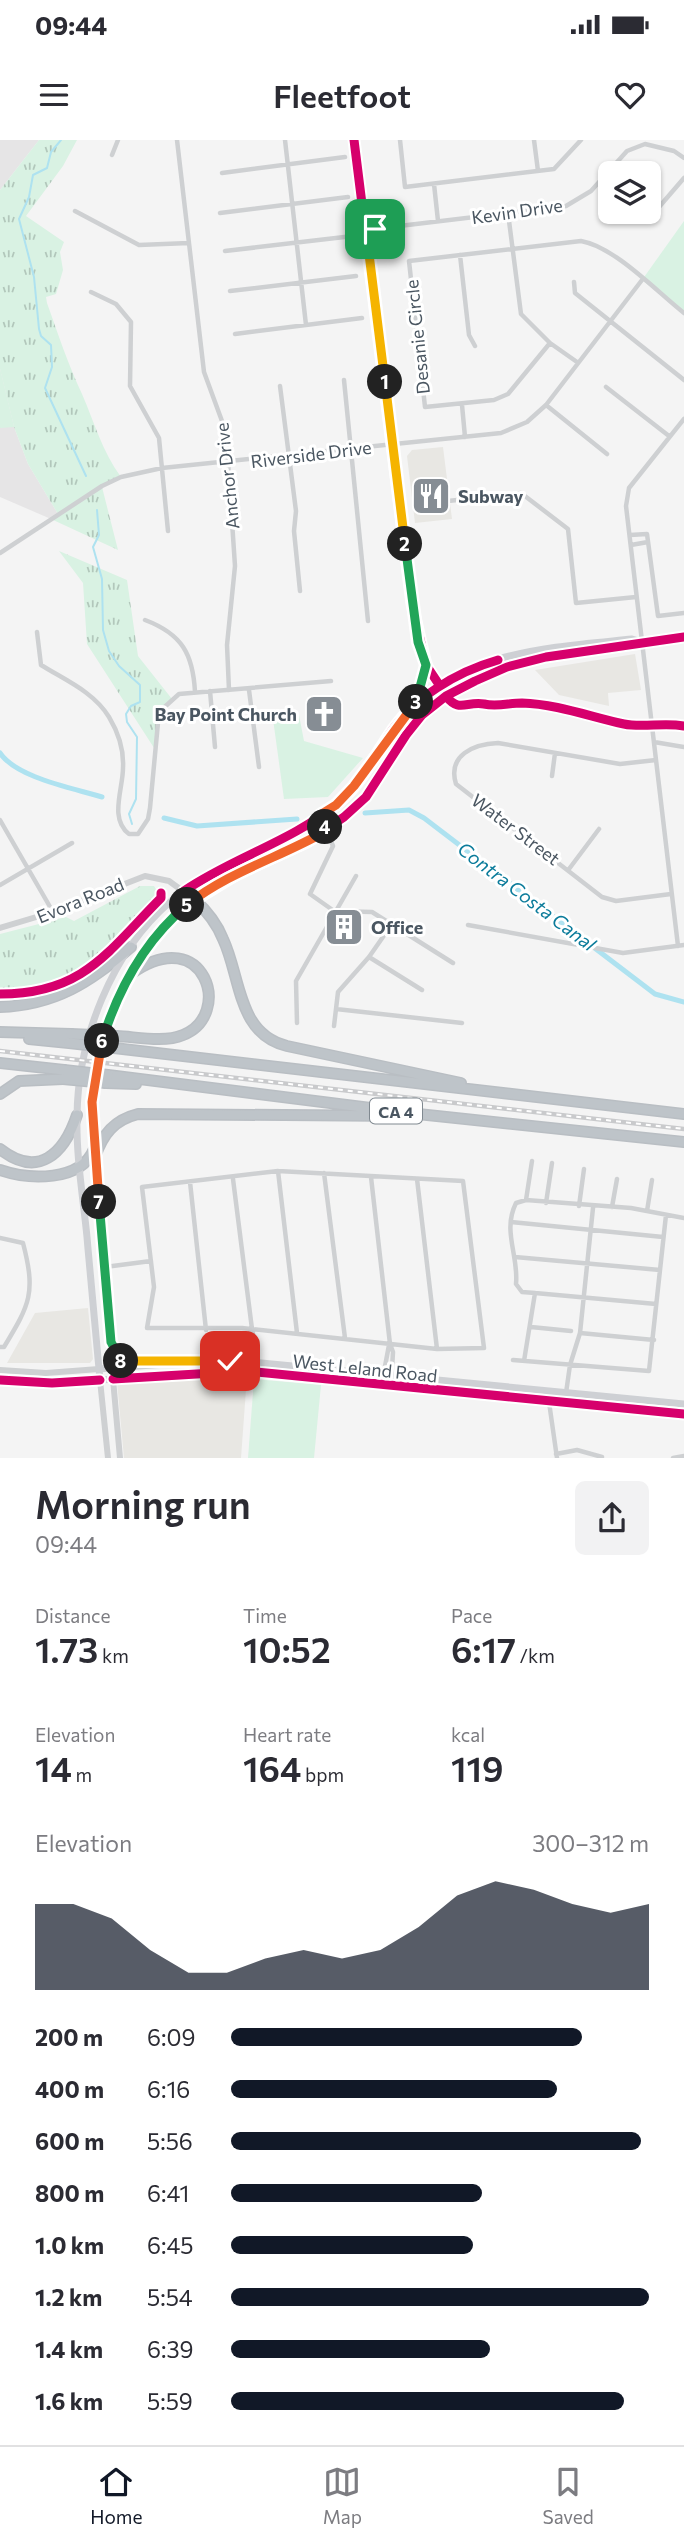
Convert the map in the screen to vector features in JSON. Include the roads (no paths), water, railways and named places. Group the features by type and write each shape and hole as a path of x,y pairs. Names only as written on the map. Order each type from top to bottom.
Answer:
{"highway":[{"path":"194,900 220,933 247,1014 267,1038 287,1046 447,1078 483,1090"},
{"path":"0,1007 28,1005 66,994 96,976 131,947"},
{"path":"70,1039 183,1036 194,1030 207,1011 209,1000 205,979 191,963 169,956 157,957 132,972"},
{"name":"CA 4","path":"0,1034 70,1039 114,1048 684,1114"},
{"name":"CA 4","path":"0,1063 63,1075 195,1086 418,1114 684,1142"},
{"path":"0,1094 19,1081 63,1075"},
{"path":"0,1170 39,1176 80,1168 90,1160 107,1131 121,1119 138,1114 395,1117 418,1114"},
{"path":"0,1149 21,1160 45,1160 59,1151 77,1115"}],"main road":[{"path":"113,1379 92,1102 98,1055 111,1013 132,972 165,927 194,900 239,873 326,831 366,797 406,735 422,715 446,696 491,673 523,663 684,637"},
{"path":"100,1380 77,1115 83,1054 98,1008 131,947 158,914 184,891 233,860 336,805 354,786 404,715 440,686 469,670 524,653 632,639 642,642"},
{"path":"415,705 426,665"},
{"path":"111,1342 117,1357 124,1363 192,1362"},
{"name":"West Leland Road","path":"99,1369 192,1362 251,1363 684,1404"},
{"path":"195,1372 204,1367 242,1367 251,1363"},
{"path":"252,1372 264,1367 293,1370 304,1368"},
{"name":"West Leland Road","path":"100,1380 195,1372 252,1372 684,1414"},
{"path":"513,1399 529,1395 557,1398 566,1393 575,1399 610,1407"}],"street":[{"path":"111,155 118,140"},
{"name":"Anchor Drive","path":"177,140 204,372 226,432 235,566 227,645 229,690"},
{"path":"285,140 306,325"},
{"path":"354,140 412,604 426,665 446,696"},
{"path":"400,140 405,187 554,169 582,140"},
{"path":"534,140 538,171"},
{"name":"Kevin Drive","path":"366,230 566,206 591,191 627,151 645,142 674,150 684,158"},
{"path":"222,173 345,157"},
{"path":"661,205 684,178"},
{"path":"434,184 438,221"},
{"path":"220,213 348,197"},
{"path":"75,211 139,245 189,243"},
{"path":"508,213 522,314 550,343 577,362"},
{"path":"225,251 353,236"},
{"name":"Desanie Circle","path":"550,343 509,394 494,400 462,405 425,407 409,261 581,241 595,244 684,313"},
{"path":"460,255 469,335 475,346"},
{"path":"230,291 356,276"},
{"name":"Riverside Drive","path":"0,553 102,486 121,477 162,468 465,438 501,433 527,422 546,405 642,280"},
{"path":"574,282 575,293 684,380"},
{"path":"91,292 116,304 131,322 130,386 159,438 168,531"},
{"path":"235,334 362,318"},
{"path":"344,380 368,621"},
{"path":"281,386 296,511 294,531 300,590"},
{"path":"606,387 669,436"},
{"path":"462,405 465,438"},
{"path":"546,405 607,454"},
{"path":"468,925 623,953 681,946 671,894 626,506 629,488 684,419"},
{"path":"448,501 521,493 568,529 576,603 636,597"},
{"path":"630,535 647,534 658,616 684,613"},
{"path":"631,545 648,542"},
{"path":"145,620 160,626 188,653 194,665 195,692"},
{"path":"37,632 41,665 72,682 97,704 108,715 117,734 123,769 119,795 120,825 129,834 138,834 148,818 159,712 179,694 331,681"},
{"path":"249,690 259,767"},
{"path":"210,691 215,747"},
{"path":"654,742 684,747"},
{"name":"Water Street","path":"656,760 620,764 498,743 482,743 467,750 457,761 453,773 456,784 603,897 616,901 671,894"},
{"path":"552,776 555,753"},
{"path":"320,815 333,846 310,894 334,911 372,912 453,963"},
{"path":"0,820 31,869 53,912"},
{"path":"569,870 599,829"},
{"path":"0,885 72,843"},
{"path":"297,1023 296,981 356,876"},
{"name":"Evora Road","path":"0,928 53,912 136,877 161,878 194,900"},
{"path":"334,1026 338,992 369,957 392,923"},
{"path":"369,957 422,990"},
{"path":"336,1009 462,1023"},
{"path":"526,1200 532,1161"},
{"path":"546,1203 552,1163"},
{"path":"579,1206 584,1169"},
{"path":"278,1171 297,1333"},
{"path":"278,1171 463,1181 484,1348 437,1349 252,1329 147,1328 155,1287 142,1187 233,1179 278,1171"},
{"path":"324,1174 345,1338"},
{"path":"371,1177 390,1344 387,1385"},
{"path":"233,1179 257,1355 251,1363"},
{"path":"417,1179 437,1349"},
{"path":"612,1207 617,1179"},
{"path":"647,1211 652,1180"},
{"path":"190,1182 206,1330"},
{"path":"657,1304 518,1290 515,1257 509,1244 516,1203 526,1200 594,1208 612,1207 684,1218"},
{"path":"566,1393 570,1365 580,1333 594,1208"},
{"path":"513,1360 649,1371 666,1215"},
{"path":"511,1223 663,1237"},
{"path":"0,1238 23,1243 32,1284 20,1321 4,1347 0,1347"},
{"path":"515,1257 660,1270"},
{"path":"105,1267 151,1261"},
{"path":"524,1361 535,1293"},
{"path":"531,1327 571,1331"},
{"path":"580,1333 654,1340"},
{"name":"West Leland Road","path":"0,1370 46,1373 99,1369"},
{"path":"113,1379 120,1458"},
{"name":"West Leland Road","path":"0,1380 52,1383 100,1380"},
{"path":"100,1380 108,1458"},
{"path":"549,1402 556,1456 577,1450 603,1457"},
{"path":"673,1458 684,1456"}],"waterway":[{"path":"61,140 51,152 47,168 33,175 29,197 19,219 34,277 39,329 41,336 51,345 52,367 45,388 86,476"},
{"path":"97,510 99,535 93,547 102,579 103,630 109,651 119,666 140,685 140,702 131,706 126,714 127,722 137,737 136,799 129,814 132,824"},
{"name":"Contra Costa Canal","path":"0,753 8,762 32,776 102,797"},
{"name":"Contra Costa Canal","path":"365,813 409,810 424,818 655,994 684,1002"},
{"name":"Contra Costa Canal","path":"164,818 197,826 297,819"}],"railway":[{"path":"0,1051 684,1129"}],"place":[{"name":"Subway","path":"431,496"},
{"name":"Bay Point Church","path":"324,714"},
{"name":"Office","path":"344,927"}]}
